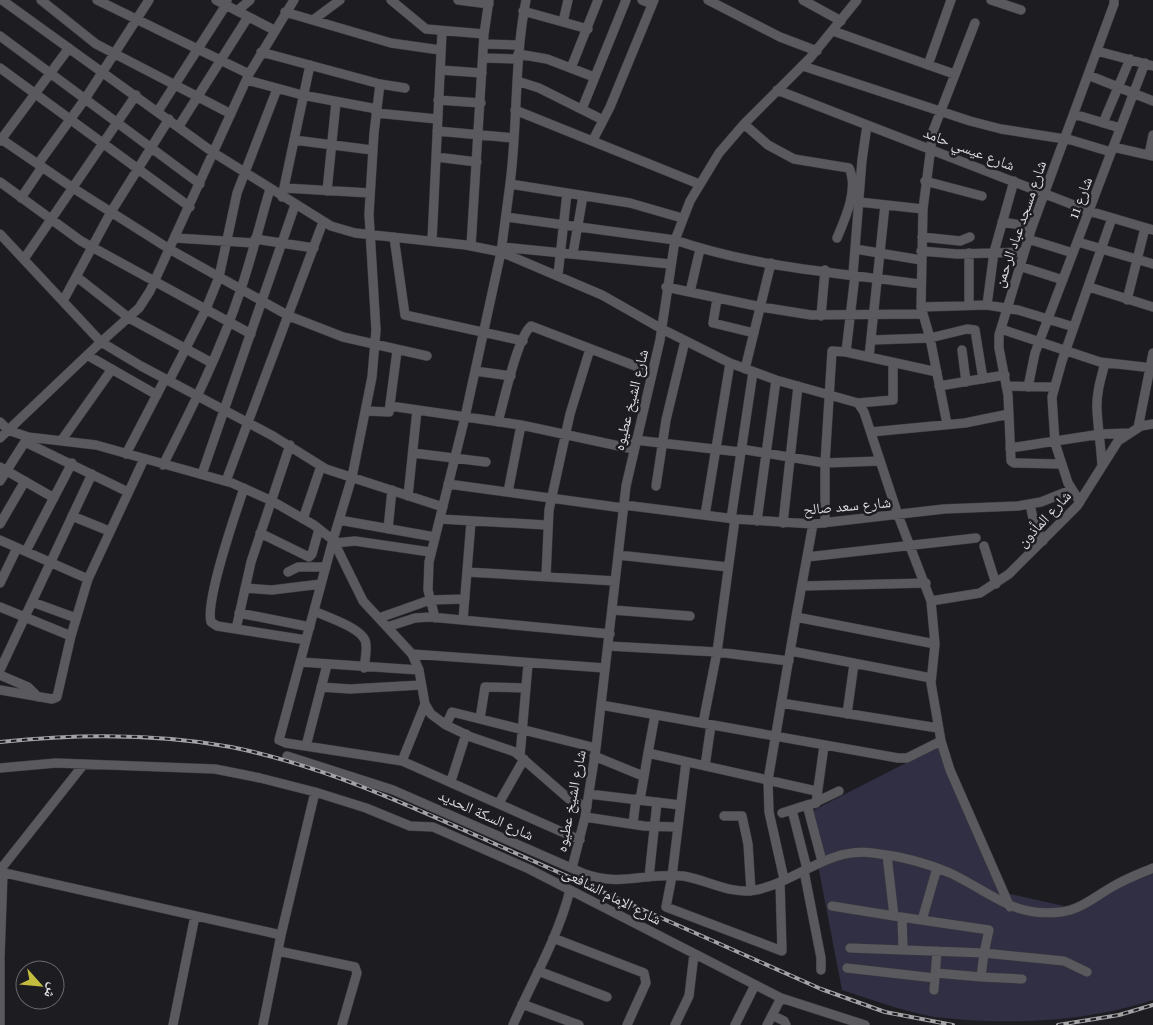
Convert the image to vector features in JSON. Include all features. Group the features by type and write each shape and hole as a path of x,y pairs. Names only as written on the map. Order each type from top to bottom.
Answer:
{"street":[{"path":"2,0 214,152 270,190 323,222 346,231 369,235 502,250 573,253 670,264"},
{"path":"41,0 88,40 231,114"},
{"path":"97,0 221,60 248,77 278,89 376,111 437,119"},
{"path":"21,198 70,119 149,0"},
{"path":"216,0 227,2 237,11 274,30"},
{"path":"237,11 250,0"},
{"path":"0,438 87,355 129,318 145,300 171,250 248,77 274,30 294,0"},
{"path":"313,20 328,3 340,0"},
{"path":"458,0 489,2 484,39 471,246"},
{"path":"435,618 430,600 427,574 430,552 465,417 502,250 514,138 518,53 526,0"},
{"path":"564,22 568,0"},
{"path":"582,109 626,0"},
{"path":"593,140 653,2 642,0"},
{"path":"708,0 723,3 780,37 817,50"},
{"path":"803,0 841,21"},
{"name":"شارع الشيخ عطيوه","path":"572,868 586,812 602,705 623,506 634,445 662,329 666,287 674,240 682,218 699,184 720,153 744,124 803,66 857,0"},
{"path":"928,65 951,0"},
{"path":"991,0 1021,10"},
{"path":"393,1 426,29 484,39 518,53 539,57 594,77"},
{"path":"571,68 588,29 594,1"},
{"path":"158,111 227,2"},
{"name":"شارع مسجد عباد الرحمن","path":"1034,463 1015,463 1012,461 1005,374 999,348 1001,329 1032,227 1114,2"},
{"path":"285,12 391,43 440,50"},
{"path":"523,12 588,29"},
{"path":"179,126 248,17"},
{"path":"947,424 930,338 921,311 920,284 923,209 930,148 940,112 975,23"},
{"path":"833,31 954,74"},
{"path":"432,241 442,32"},
{"path":"0,36 200,184"},
{"path":"68,48 1,140 171,250 289,316 322,330 376,346 427,356"},
{"path":"1097,51 1149,65"},
{"path":"261,52 380,84 405,88"},
{"path":"483,58 518,53"},
{"path":"1103,123 1130,59"},
{"path":"282,197 302,95 310,65"},
{"name":"شارع 11","path":"1028,387 1032,362 1039,342 1120,128 1134,93 1149,65"},
{"path":"803,66 940,112 1001,129 1065,139 1112,150 1151,155 1153,135"},
{"path":"0,68 190,207"},
{"path":"440,70 482,73"},
{"path":"1088,75 1153,101"},
{"path":"517,81 539,88 603,120"},
{"path":"380,84 372,150 369,235 376,305 376,346 366,411 352,478 279,740 282,743 402,761 451,781 580,840"},
{"path":"126,454 157,395 186,349 206,309 219,277 236,193 278,89"},
{"name":"شارع عيسي حامد","path":"777,90 1089,211 1149,229"},
{"path":"24,259 136,96"},
{"path":"438,100 481,103"},
{"path":"327,191 336,102"},
{"path":"515,110 699,184"},
{"path":"1074,114 1120,128"},
{"path":"63,301 111,212 169,119"},
{"path":"744,124 768,146 794,159 849,168 851,173 849,209 837,238"},
{"path":"846,352 851,316 855,249 867,125"},
{"path":"437,131 514,138"},
{"path":"294,140 372,150"},
{"path":"436,157 477,162"},
{"path":"925,181 982,196"},
{"path":"987,305 994,252 1014,181"},
{"path":"0,182 51,221 92,248 251,334"},
{"path":"510,184 640,205 682,218"},
{"path":"284,188 370,194"},
{"path":"163,464 198,397 229,322 241,289 270,190"},
{"path":"558,275 567,193"},
{"path":"573,253 583,196"},
{"path":"859,202 923,209"},
{"path":"202,474 263,301 294,205"},
{"path":"869,357 885,205"},
{"path":"506,217 563,223 674,240 700,249 771,263 920,284"},
{"path":"1080,502 1060,464 1051,413 1054,387 1112,218"},
{"path":"226,481 323,222"},
{"path":"1002,222 1032,227"},
{"path":"1127,300 1137,260 1149,229"},
{"path":"0,234 101,342 198,397 290,445 320,466 443,507"},
{"path":"922,236 960,241 970,237"},
{"path":"394,237 405,315 523,341"},
{"path":"176,238 226,242 255,241 314,248"},
{"path":"1028,239 1073,254"},
{"path":"1078,242 1153,264"},
{"path":"690,292 700,249"},
{"path":"855,249 880,253 921,255 1024,252"},
{"path":"502,250 602,295 662,329 730,363 776,380 828,393 858,403 894,398 893,363"},
{"path":"968,304 969,253"},
{"path":"704,766 707,724 728,567 754,333 771,263"},
{"path":"1019,266 1063,280"},
{"path":"821,316 825,270"},
{"path":"76,277 129,318 212,363"},
{"path":"666,287 761,307 821,316 921,311 968,304 1006,308 1074,327"},
{"path":"1088,287 1153,307"},
{"path":"717,298 713,323 754,333"},
{"path":"498,422 523,341 529,327 533,325 651,372"},
{"path":"872,340 930,338 967,329 975,330 983,379"},
{"path":"1001,329 1105,363 1151,368"},
{"path":"656,486 662,443 685,341"},
{"path":"546,576 546,525 551,499 565,434 590,349"},
{"path":"962,350 966,382"},
{"path":"366,411 388,413 397,351"},
{"path":"825,523 825,463 832,352 846,352 936,372"},
{"path":"1010,448 1055,443 1101,434 1134,431 1151,368 1153,353"},
{"path":"87,355 157,395"},
{"path":"705,515 714,449 730,363"},
{"path":"1102,466 1097,401 1105,363"},
{"path":"60,441 112,369"},
{"path":"475,371 511,376"},
{"path":"939,386 1005,374"},
{"path":"757,521 776,380"},
{"path":"783,523 798,386"},
{"path":"1006,386 1054,387"},
{"path":"858,403 871,432 898,515 926,583 931,601 934,644 931,678 941,741 950,770 1010,907"},
{"path":"390,406 521,425 634,445 662,443 765,453 825,463 880,461"},
{"path":"408,496 417,410"},
{"path":"871,432 947,424 1009,414"},
{"path":"0,422 8,430 26,440 128,492"},
{"name":"شارع المأذون","path":"931,601 969,596 989,589 996,584 1043,541 1080,502 1115,444 1134,431 1153,424"},
{"path":"508,492 521,425"},
{"path":"26,440 96,445 202,474 244,488 272,501 303,519 334,541 360,596 412,654 419,670 425,704 431,714 446,725 522,757 586,812 633,824 678,827"},
{"path":"0,481 3,468 26,440"},
{"path":"236,629 260,533 290,445"},
{"path":"1031,445 1034,463 1060,464"},
{"path":"413,453 486,462"},
{"path":"0,690 52,699 57,697 71,636 88,578 144,459"},
{"path":"0,584 54,498 72,463"},
{"path":"303,519 320,466"},
{"path":"3,468 54,498"},
{"path":"0,670 92,474"},
{"path":"0,524 25,481"},
{"name":"شارع سعد صالح","path":"448,484 551,499 733,519 813,524 944,509 1030,504 1072,490"},
{"path":"244,488 225,550 209,614 213,624 306,640"},
{"path":"388,529 392,490"},
{"path":"1030,504 1034,523 1043,541"},
{"path":"72,516 109,531"},
{"path":"440,519 546,525"},
{"path":"340,520 434,537"},
{"path":"463,620 471,522"},
{"path":"686,762 672,876 666,907 780,952 784,948 782,881 769,812 768,780 813,524"},
{"path":"260,533 309,556 312,554 319,529"},
{"path":"807,557 911,547 976,538"},
{"path":"0,540 88,578"},
{"path":"334,541 355,541 430,552"},
{"path":"984,546 996,584"},
{"path":"618,555 728,567"},
{"path":"288,572 298,567 326,567"},
{"path":"467,572 615,581"},
{"path":"802,586 926,583"},
{"path":"245,588 272,590 321,584"},
{"path":"378,618 430,600 464,599"},
{"path":"32,602 76,618"},
{"path":"0,607 71,636"},
{"path":"612,610 690,616"},
{"path":"314,611 349,627 365,640 364,668"},
{"path":"239,613 310,626"},
{"path":"387,627 416,618 435,618 610,634"},
{"path":"796,618 934,644"},
{"path":"608,646 717,652 789,661"},
{"path":"791,651 931,678"},
{"path":"412,654 528,664 606,668"},
{"path":"300,662 364,668 419,670"},
{"path":"306,746 327,664"},
{"path":"499,803 522,757 522,730 528,664"},
{"path":"847,714 854,664"},
{"path":"0,675 28,687 39,697"},
{"path":"321,687 350,690 421,685"},
{"path":"480,719 485,687 526,688"},
{"path":"781,703 938,728"},
{"path":"402,761 425,704"},
{"path":"602,705 898,758 907,758 941,741"},
{"path":"446,725 452,712 480,719 595,752 643,776"},
{"path":"633,824 655,715"},
{"path":"451,781 466,734"},
{"path":"816,802 816,791 824,746"},
{"path":"648,753 816,791"},
{"name":"شارع السكة الحديد","path":"287,756 393,790 572,868 606,880 628,881 649,877 672,876 698,879 728,889 751,891 782,881 822,861 851,852 887,855 937,868 958,877 1010,907 1040,913 1069,911 1119,883 1153,868"},
{"name":"شارع الإمام الشافعى","path":"0,768 50,763 215,769 253,776 315,792 357,805 410,826 436,828 529,869 782,998 840,1021 865,1025"},
{"path":"0,1025 1,872 84,764"},
{"path":"782,813 807,806 839,791"},
{"path":"263,1025 281,935 315,792"},
{"path":"589,794 680,805"},
{"path":"649,877 657,802"},
{"path":"807,806 822,861"},
{"path":"792,810 806,870 821,970"},
{"path":"724,816 742,816 748,844 751,891"},
{"path":"887,855 903,949"},
{"path":"922,920 937,868"},
{"path":"1,872 281,935"},
{"path":"513,1025 564,913 570,890"},
{"path":"832,906 989,930 981,977"},
{"path":"173,1025 195,916"},
{"path":"553,938 644,973 646,983 627,1025"},
{"path":"850,948 984,953 1064,961 1088,972"},
{"path":"278,950 355,967 357,973 342,1025"},
{"path":"934,990 937,951"},
{"path":"675,1025 689,996 694,954"},
{"path":"847,968 936,976 1022,979"},
{"path":"538,971 606,997"},
{"path":"735,1025 755,985"},
{"path":"767,1025 782,998"},
{"path":"522,1004 579,1025"},
{"path":"772,1015 786,1025"}],"shaded area":[{"path":"943,744 1001,892 1082,910 1126,884 1153,872 1153,1000 1126,1008 1072,1018 989,1021 934,1017 842,990 808,813"}],"railway":[{"path":"0,742 87,736 173,739 231,747 304,766 409,806 821,989 885,1012 953,1025"},
{"path":"1058,1025 1119,1015 1153,1005"}]}
